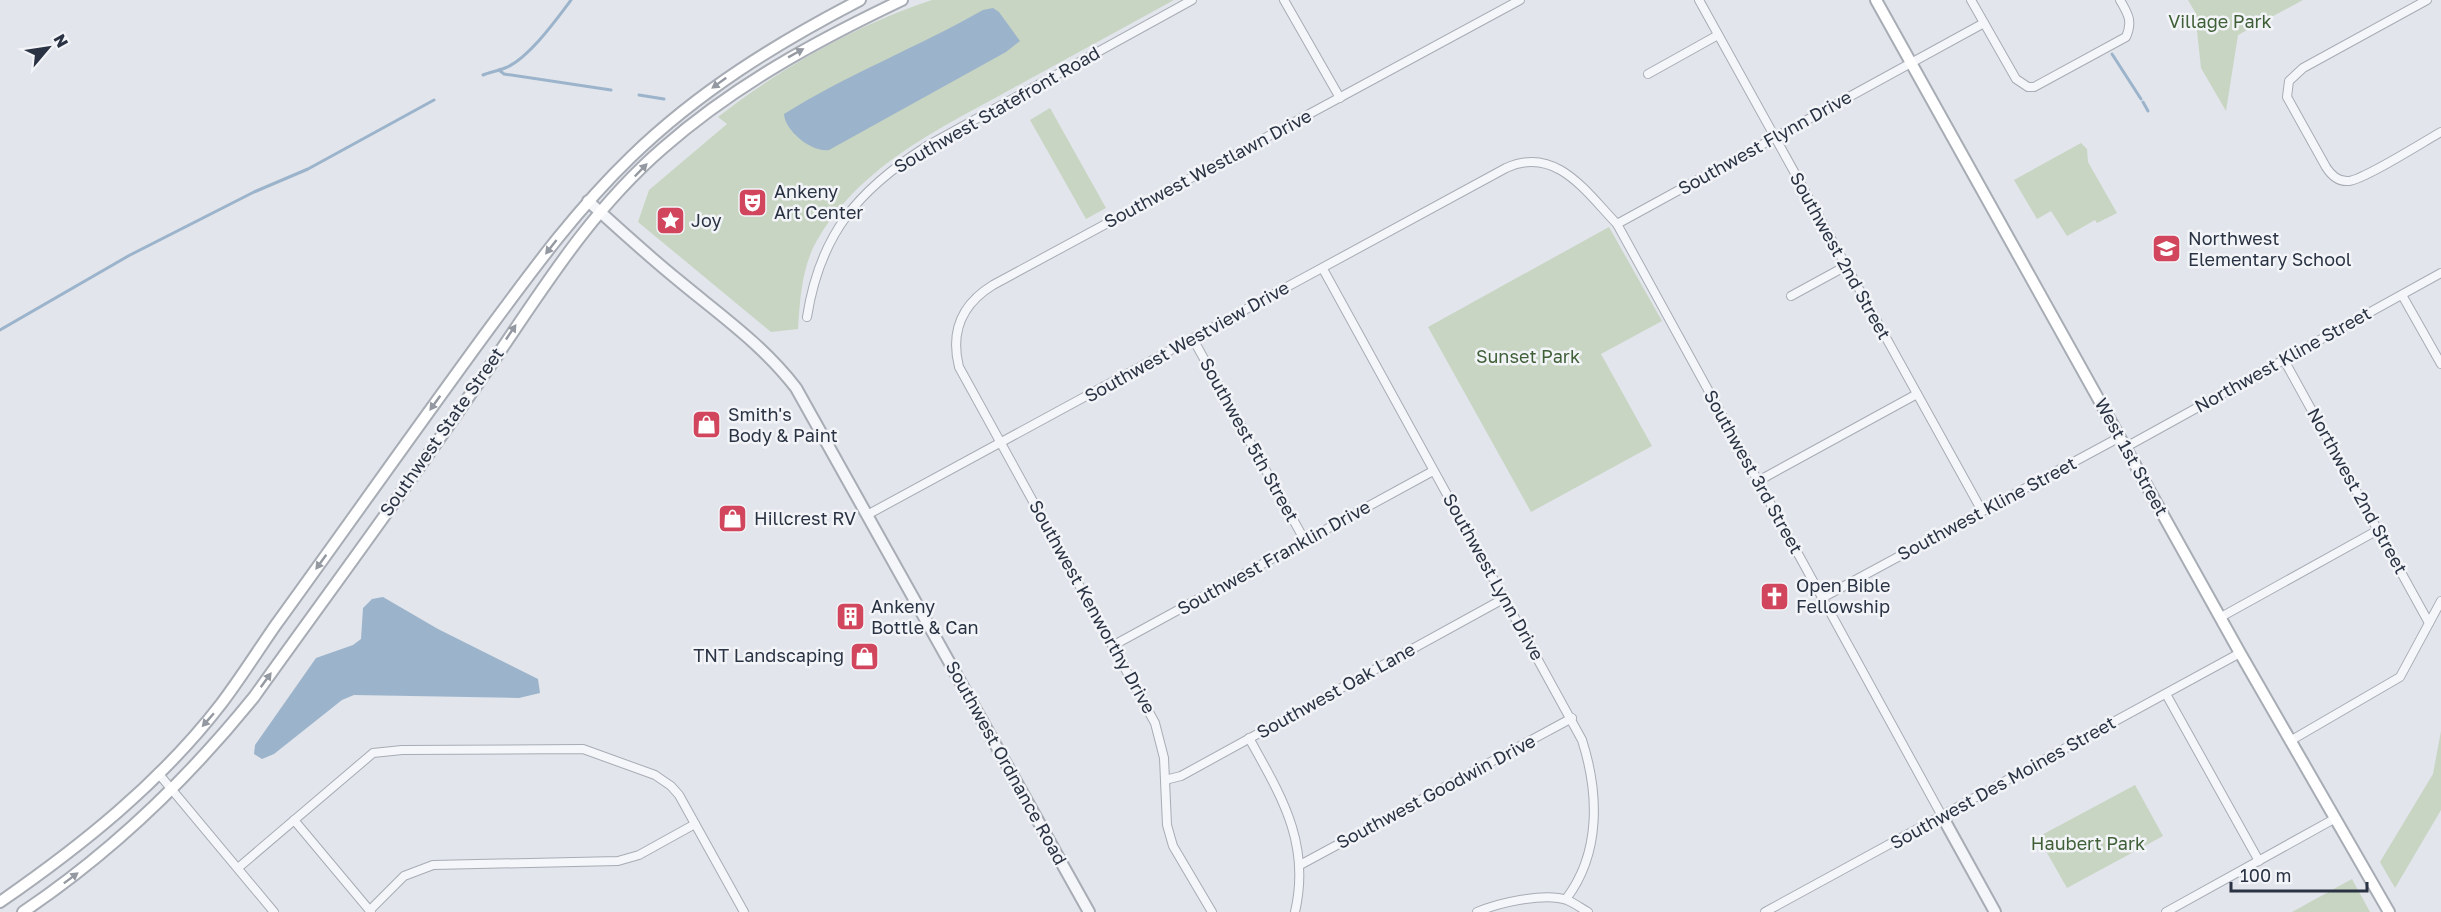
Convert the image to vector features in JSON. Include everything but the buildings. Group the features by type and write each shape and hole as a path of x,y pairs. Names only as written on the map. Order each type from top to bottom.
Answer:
{"main road":[{"name":"Southwest State Street","path":"0,902 81,843 120,810 223,702 439,396 588,201 656,133 713,87 801,30 860,0"},
{"name":"Southwest State Street","path":"23,912 92,861 172,790 254,697 474,390 555,268 600,212 660,150 729,95 819,40 902,0"},
{"name":"West 1st Street","path":"1876,0 2290,741 2389,912"}],"street":[{"name":"Southwest Statefront Road","path":"807,317 815,275 833,235 863,194 893,169 927,146 1192,0"},
{"path":"1284,0 1340,98"},
{"name":"Southwest Westlawn Drive","path":"966,379 956,354 957,328 969,304 978,294 1521,0"},
{"name":"Southwest 2nd Street","path":"1699,0 1982,511"},
{"path":"1971,0 2016,79 2028,87 2034,87 2119,43 2126,37 2130,27 2130,18 2120,0"},
{"path":"2427,0 2303,68 2289,81 2287,97 2326,167 2341,180 2358,178 2441,132"},
{"name":"Southwest Flynn Drive","path":"1617,224 1984,23"},
{"path":"1648,74 1718,34"},
{"name":"Southwest Westview Drive","path":"867,515 1506,168 1527,160 1544,161 1564,170"},
{"name":"Southwest 3rd Street","path":"1564,170 1617,224 1995,912"},
{"name":"Southwest Ordnance Road","path":"588,201 675,278 744,332 781,368 810,410 1089,912"},
{"path":"1791,296 1846,266"},
{"name":"Southwest Lynn Drive","path":"1323,269 1572,718 1589,760 1595,801 1589,850 1574,888 1566,899"},
{"name":"Northwest Kline Street","path":"2126,447 2441,273"},
{"path":"2402,295 2441,364"},
{"name":"Southwest 5th Street","path":"1193,339 1305,541"},
{"name":"Northwest 2nd Street","path":"2284,360 2429,623"},
{"name":"Southwest Kenworthy Drive","path":"966,379 1155,723 1161,742 1167,825 1173,846 1212,912"},
{"path":"1758,481 1917,394"},
{"name":"Southwest Kline Street","path":"1822,598 2120,436"},
{"name":"Southwest Franklin Drive","path":"1114,645 1433,471"},
{"path":"2221,617 2378,530"},
{"name":"Southwest Oak Lane","path":"1165,780 1180,776 1505,598"},
{"path":"2290,741 2393,682 2404,669 2441,601"},
{"name":"Southwest Des Moines Street","path":"1765,912 2240,652"},
{"path":"2166,694 2259,861"},
{"name":"Southwest Goodwin Drive","path":"1300,865 1572,718"},
{"path":"1249,738 1290,816 1300,865 1295,912"},
{"path":"238,868 374,753 402,750 583,749 655,775 671,786 744,912"},
{"path":"158,772 274,912"},
{"path":"2166,912 2334,819"},
{"path":"294,820 371,911 404,876 433,865 618,861 639,855 694,824"},
{"path":"1477,912 1515,900 1566,899 1588,912"}],"green space":[{"path":"932,0 1174,0 959,117 881,168 837,211 813,247 805,270 798,329 771,332 638,222 649,190 727,124 718,117 767,82 848,35"},
{"name":"Village Park","path":"2188,0 2303,0 2238,35 2226,111 2201,68 2195,12"},
{"path":"1050,108 1106,208 1086,219 1030,120"},
{"path":"2081,143 2087,149 2088,162 2117,213 2097,223 2095,220 2067,236 2051,211 2037,219 2014,180"},
{"name":"Sunset Park","path":"1609,227 1662,321 1601,354 1652,446 1531,512 1428,327"},
{"path":"2441,731 2441,810 2395,888 2380,862 2433,774"},
{"name":"Haubert Park","path":"2135,785 2163,836 2067,888 2038,837"},
{"path":"2352,879 2370,912 2292,912"}],"water":[{"path":"993,8 999,12 1020,41 1006,52 829,150 815,148 800,140 789,127 784,114 808,100 983,10"},
{"path":"383,597 438,629 538,679 540,693 519,698 354,695 342,700 274,754 262,759 254,754 255,745 316,658 353,645 361,639 363,608 372,599"}],"waterway":[{"path":"483,75 505,68 523,56 541,38 571,0"},
{"path":"2112,54 2141,99"},
{"path":"499,70 504,74 611,90"},
{"path":"639,95 664,99"},
{"path":"0,330 130,255 254,192 308,169 434,100"},
{"path":"2143,102 2148,111"}],"place":[{"name":"Ankeny Art Center","path":"753,202"},
{"name":"Joy","path":"670,221"},
{"name":"Northwest Elementary School","path":"2167,249"},
{"name":"Smith's Body & Paint","path":"707,425"},
{"name":"Hillcrest RV","path":"733,519"},
{"name":"Open Bible Fellowship","path":"1775,596"},
{"name":"Ankeny Bottle & Can","path":"850,617"},
{"name":"TNT Landscaping","path":"865,656"}]}
